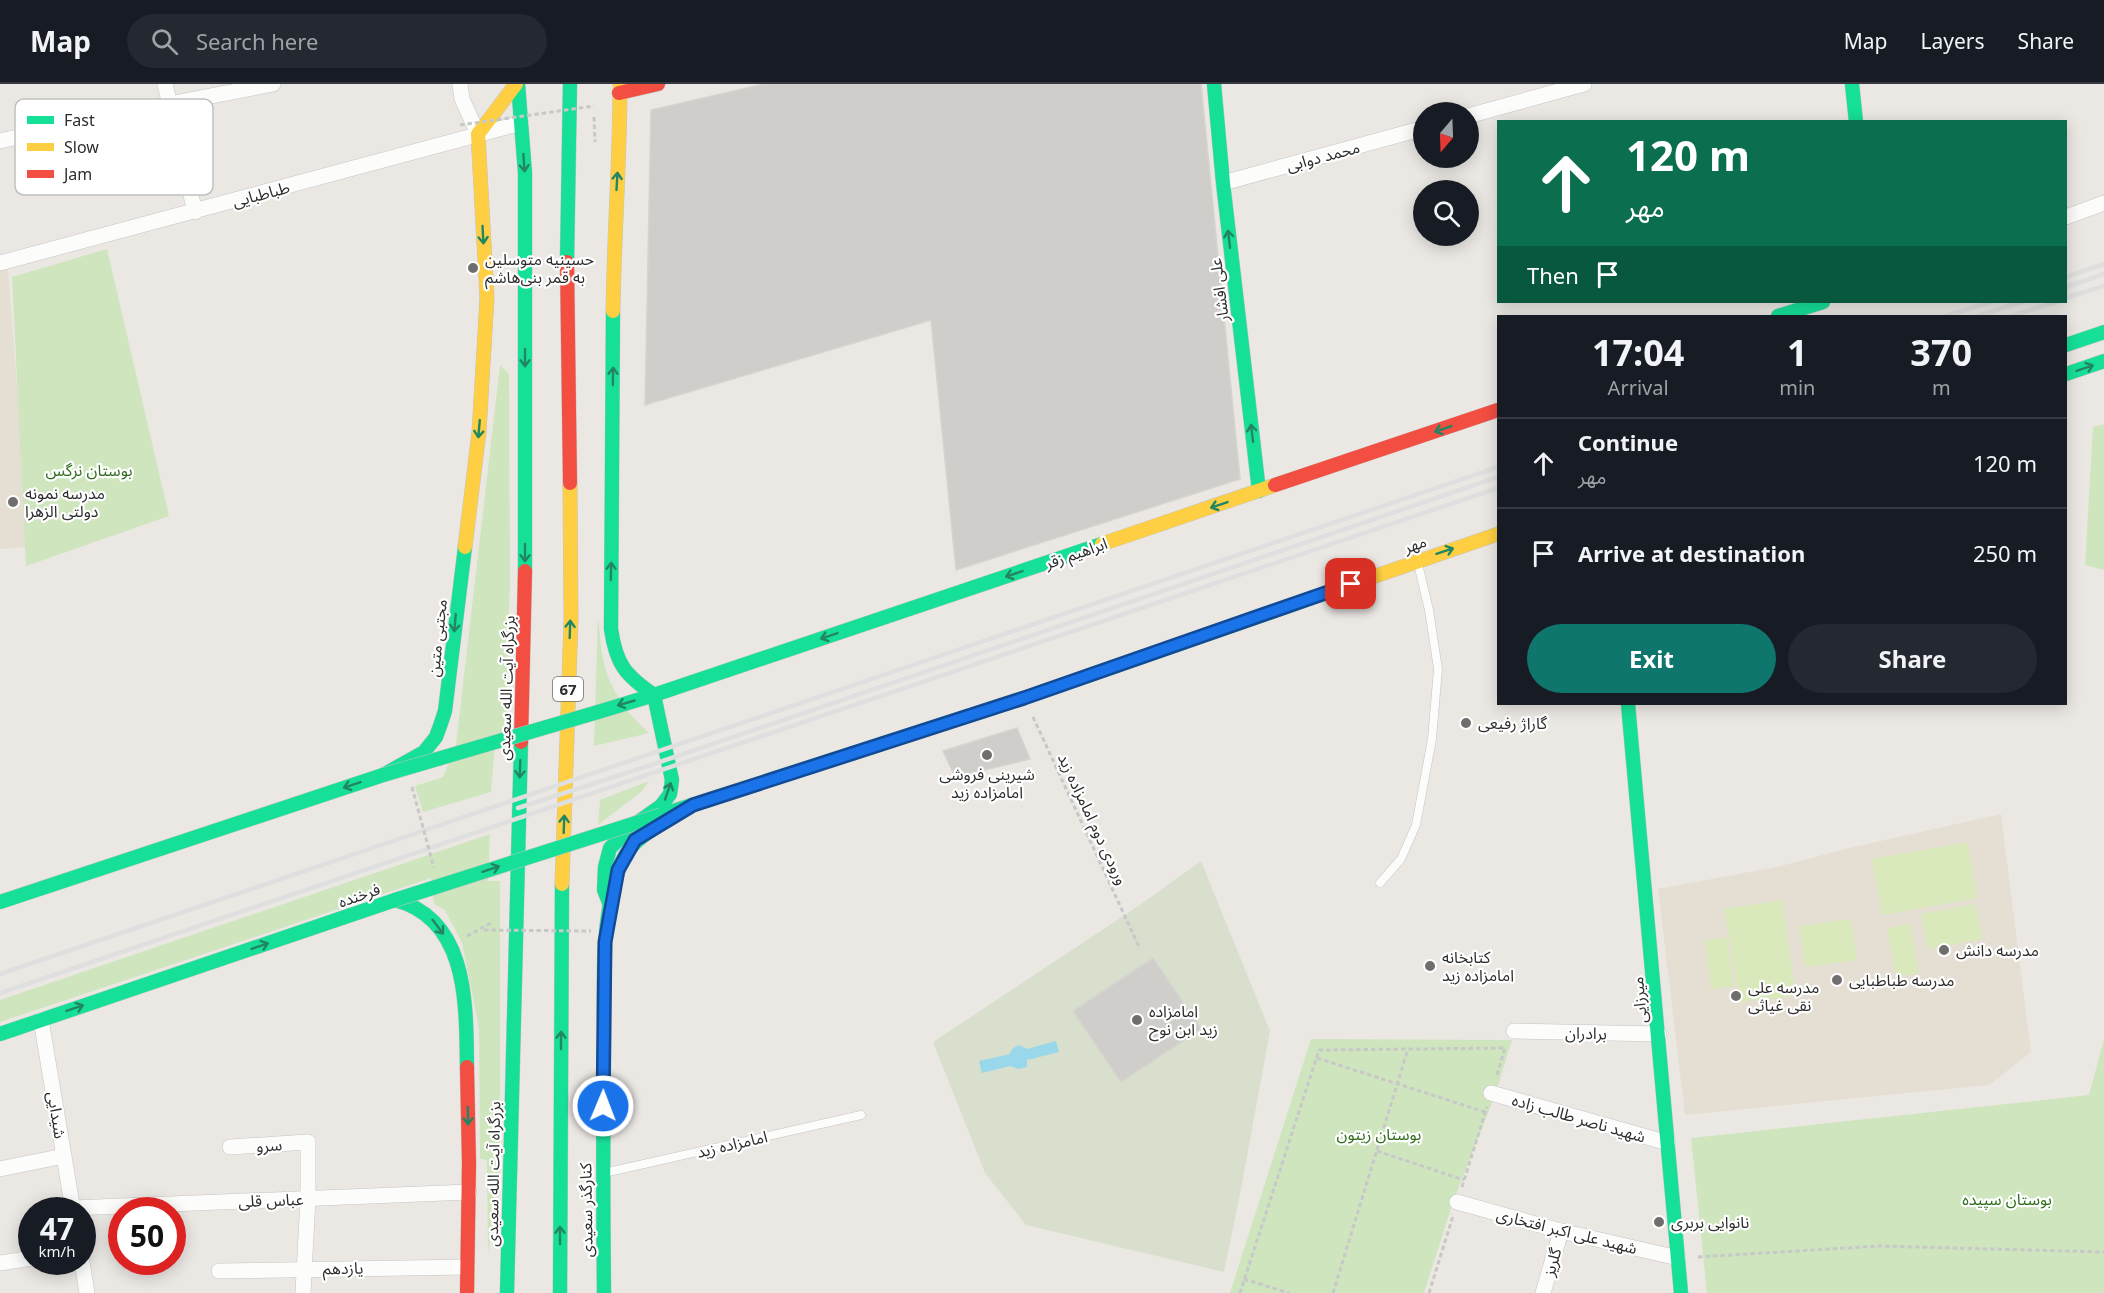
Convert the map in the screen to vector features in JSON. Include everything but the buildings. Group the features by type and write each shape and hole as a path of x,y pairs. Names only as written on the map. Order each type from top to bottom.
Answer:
{"main road":[{"path":"478,134 517,84"},
{"name":"بزرگراه آیت الله سعیدی","path":"507,1293 525,629 525,173 517,84"},
{"name":"67","path":"560,1293 562,894 571,620 567,236 570,84"},
{"path":"610,905 604,890 605,867 610,848 634,825 661,806 670,794 672,780 654,695 631,680 618,664 611,629 614,247 620,142 620,88 658,84"},
{"path":"1852,84 1856,120"},
{"name":"علی افشار","path":"1214,86 1259,491"},
{"name":"مجتبی متین","path":"0,902 383,775 428,751 435,741 445,711 479,432 486,309 478,134"},
{"path":"1781,315 1820,303"},
{"path":"2067,345 2104,332"},
{"path":"2067,374 2104,361"},
{"name":"ابراهیم زقر","path":"383,775 654,695 1497,410"},
{"name":"مهر","path":"693,805 1024,698 1497,534"},
{"name":"میرزایی","path":"1628,705 1681,1293"},
{"path":"395,900 693,805"},
{"name":"کنارگذر سعیدی","path":"604,1293 602,1174 605,942 610,905 618,870 635,840 693,805"},
{"name":"فرخنده","path":"0,1034 395,900 410,903 424,911 439,926 450,945 461,980 465,1025 469,1192 467,1293"}],"street":[{"path":"165,84 168,99"},
{"path":"195,99 273,84"},
{"path":"459,84 462,99 478,134"},
{"path":"1214,86 1231,84"},
{"path":"1479,113 1584,84"},
{"name":"طباطبایی","path":"0,263 521,123"},
{"name":"محمد دوابی","path":"1223,183 1413,131"},
{"path":"0,141 15,138"},
{"path":"191,195 195,212"},
{"path":"2067,217 2104,203"},
{"name":"شیدایی","path":"41,1020 71,1197"},
{"name":"برادران","path":"1514,1031 1659,1034"},
{"name":"شهید ناصر طالب زاده","path":"1491,1093 1668,1143"},
{"name":"سرو","path":"230,1148 308,1142 308,1198"},
{"path":"0,1168 64,1156"},
{"name":"عباس قلی","path":"96,1208 469,1192"},
{"path":"303,1293 308,1198"},
{"name":"شهید علی اکبر افتخاری","path":"1457,1202 1561,1231 1678,1258"},
{"name":"گلریز","path":"1543,1293 1561,1231"},
{"path":"0,1263 18,1260"},
{"name":"یازدهم","path":"219,1271 467,1267"},
{"path":"84,1275 87,1293"}],"lane":[{"path":"1380,883 1401,859 1416,825 1432,739 1438,669 1429,610 1417,561"},
{"name":"امامزاده زید","path":"602,1174 861,1115"}],"path":[{"path":"460,125 594,106 595,142"},
{"path":"569,143 620,142"},
{"name":"ورودی دوم امامزاده زید","path":"1024,698 1140,949"},
{"path":"411,784 435,870"},
{"path":"450,945 492,922 484,930 591,931"},
{"path":"1240,1293 1319,1050 1505,1048 1429,1293"},
{"path":"1333,1293 1408,1049"},
{"path":"1317,1058 1485,1112"},
{"path":"1377,1151 1464,1180"},
{"path":"1678,1258 1879,1246 2104,1252"},
{"path":"1244,1279 1290,1293"}],"shaded area":[{"path":"8,267 29,547 0,549 0,269"},
{"path":"2001,814 2031,1052 1989,1085 1685,1115 1658,889 1781,866 1849,848"}],"green space":[{"name":"بوستان نرگس","path":"107,249 169,516 26,566 12,277"},
{"path":"500,365 509,374 510,582 505,743 495,743 491,792 423,812 415,786 443,777 456,745"},
{"path":"2104,424 2104,570 2085,565 2093,427"},
{"path":"598,616 603,657 611,683 627,710 649,733 594,746"},
{"path":"649,781 642,791 598,825 600,800"},
{"path":"490,834 488,881 500,881 500,1162 498,1191 488,1253 487,1160 480,1159 479,1028 462,943 445,910 434,904 431,878 0,1022 0,1000"},
{"path":"1967,842 1978,898 1882,915 1872,859"},
{"path":"1201,861 1270,1031 1224,1272 1026,1225 985,1173 933,1042 1140,905"},
{"path":"1782,900 1796,996 1740,1002 1724,909"},
{"path":"1975,904 1982,939 1928,949 1921,914"},
{"path":"1851,919 1857,960 1805,967 1799,926"},
{"path":"1910,924 1919,973 1896,977 1887,928"},
{"path":"1727,937 1734,986 1711,989 1705,940"},
{"name":"بوستان زیتون","path":"1311,1039 1512,1040 1495,1095 1453,1202 1424,1293 1230,1293"},
{"name":"بوستان سپیده","path":"2104,1039 2104,1293 1707,1293 1691,1138 2089,1095"}],"water":[{"path":"1056,1041 1059,1052 1027,1060 1027,1067 1018,1069 1010,1066 982,1073 979,1061 1010,1054 1012,1049 1019,1045 1027,1049"}],"railway":[{"path":"2067,277 2104,264"},
{"path":"2067,287 2104,274"},
{"path":"2067,298 2104,286"},
{"path":"1949,315 1988,303"},
{"path":"1980,315 2019,303"},
{"path":"2014,315 2053,303"},
{"path":"0,974 1497,467"},
{"path":"518,808 651,765 1497,477"},
{"path":"0,993 1497,488"}],"traffic: fast":[{"path":"518,84 525,173 525,571"},
{"path":"567,262 570,84"},
{"path":"1214,84 1223,183 1259,491"},
{"path":"1852,84 1856,120"},
{"path":"1781,315 1820,303"},
{"path":"610,905 604,890 605,867 610,848 634,825 661,806 670,794 672,780 654,695 629,675 624,668 619,660 611,629 613,311"},
{"path":"2067,345 2104,332"},
{"path":"2067,374 2104,361"},
{"path":"598,712 1102,544"},
{"path":"0,902 383,775 424,752 436,737 445,711 465,547"},
{"path":"661,815 1024,698 1361,581"},
{"path":"1628,705 1681,1293"},
{"path":"383,775 598,712"},
{"path":"507,1293 521,742"},
{"path":"395,900 661,815"},
{"path":"604,1293 606,937 611,897 621,862 632,846 650,831"},
{"path":"560,1293 562,884"},
{"path":"0,1034 395,900 419,910 437,926 450,945 463,992 467,1067"}],"traffic: slow":[{"path":"465,547 479,432 487,298 478,134 516,84"},
{"path":"613,311 620,84"},
{"path":"562,884 571,620 570,483"},
{"path":"1102,544 1275,485"},
{"path":"1361,581 1497,534"}],"traffic: jam":[{"path":"619,93 658,84"},
{"path":"567,262 570,483"},
{"path":"1275,485 1497,410"},
{"path":"521,742 525,571"},
{"path":"467,1067 469,1164 467,1293"}],"place":[{"name":"حسینیه متوسلین به قمر بنی‌هاشم","path":"473,268"},
{"name":"مدرسه نمونه دولتی الزهرا","path":"13,502"},
{"name":"گاراژ رفیعی","path":"1466,723"},
{"name":"شیرینی فروشی امامزاده زید","path":"987,755"},
{"name":"مدرسه دانش","path":"1944,950"},
{"name":"کتابخانه امامزاده زید","path":"1430,966"},
{"name":"مدرسه طباطبایی","path":"1837,980"},
{"name":"مدرسه علی نقی غیاثی","path":"1736,996"},
{"name":"امامزاده زید ابن نوح","path":"1137,1020"},
{"name":"نانوایی بربری","path":"1659,1222"}],"route":[{"path":"603,1106 605,942 618,870 635,840 693,805 1024,698 1351,584"}]}
